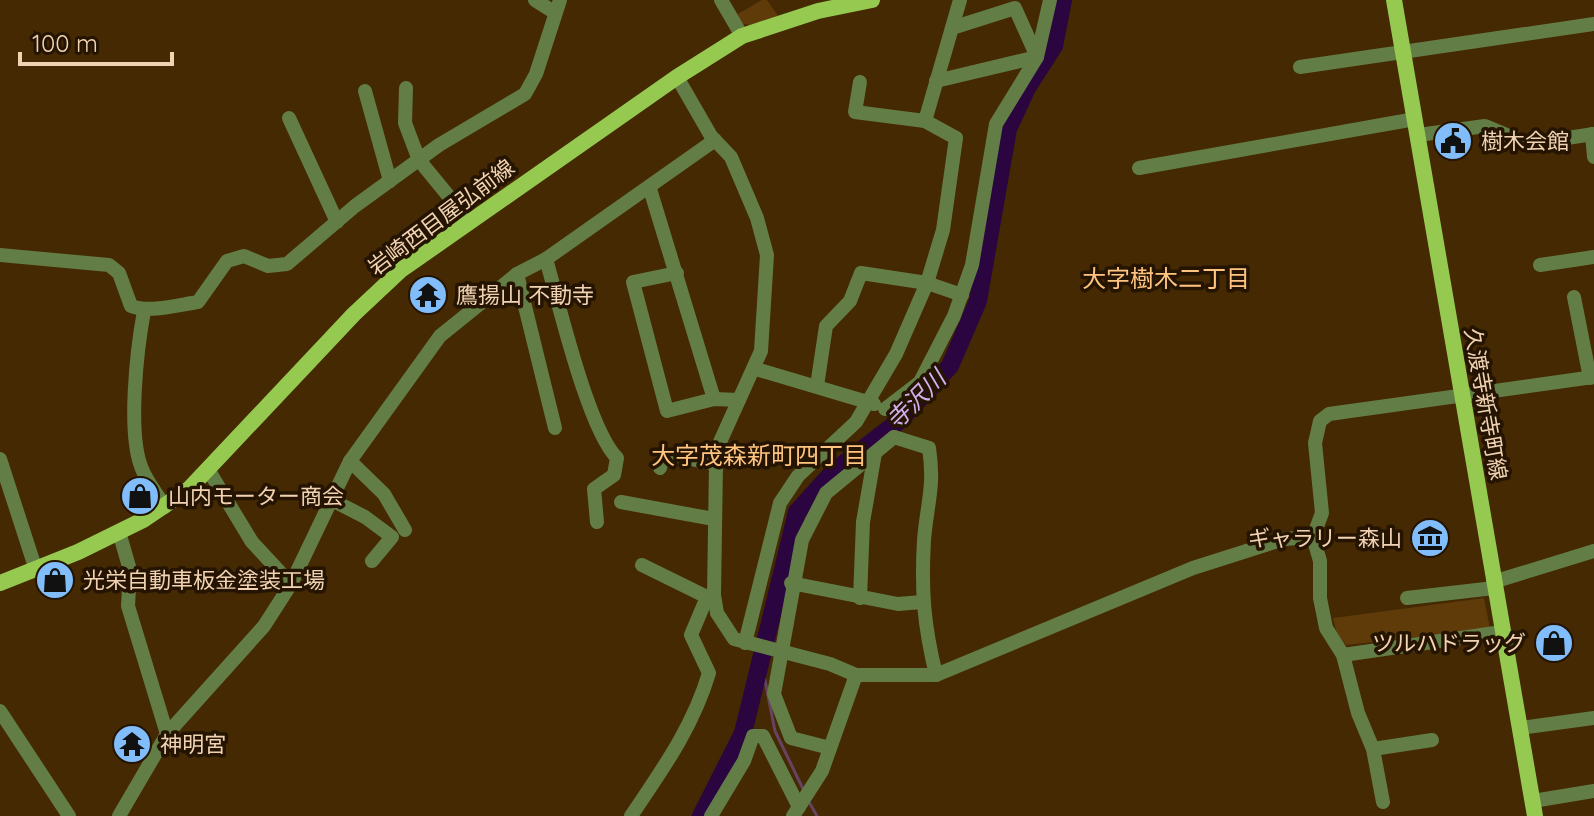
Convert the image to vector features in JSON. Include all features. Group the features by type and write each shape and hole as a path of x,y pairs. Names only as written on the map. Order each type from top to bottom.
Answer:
{"main road":[{"name":"岩崎西目屋弘前線","path":"0,583 119,532 165,507 209,471 354,314 401,270 677,77 742,36 848,2 872,0"},
{"name":"久渡寺新寺町線","path":"1394,0 1534,808"}],"street":[{"path":"0,255 109,265 119,273 131,306 144,311 198,302 219,269 232,258 244,256 268,266 287,264 419,160 525,94 536,74 557,6 535,0"},
{"path":"721,0 742,36"},
{"path":"925,121 960,0"},
{"path":"886,411 920,382 962,295 972,265 996,124 1037,57 1050,0"},
{"path":"952,28 1015,8 1037,57"},
{"path":"1300,67 1594,24"},
{"path":"936,81 1037,57"},
{"path":"631,816 674,753 699,707 709,673 691,635 710,596 716,464 720,442 756,369 761,351 767,255 757,218 731,157 715,140 677,77"},
{"path":"748,644 753,598 780,503 798,476 856,422 896,354 927,283 943,230 956,138 925,121 855,112 860,82"},
{"path":"406,88 405,123 419,160 469,221"},
{"path":"365,91 390,181"},
{"path":"289,118 337,222"},
{"path":"1139,168 1416,127 1485,126 1528,144 1593,134 1594,157"},
{"path":"119,816 167,734 264,626 291,584 350,461 440,336 517,274 546,259 650,189 715,140"},
{"path":"650,189 714,399"},
{"path":"1540,265 1594,257"},
{"path":"546,259 594,419 605,446 617,458 614,475 594,489 597,522"},
{"path":"677,273 633,282 667,411 714,399 739,400"},
{"path":"817,386 826,326 850,301 861,273 927,283 962,295"},
{"path":"517,274 555,428"},
{"path":"1383,802 1373,749 1358,713 1343,655 1326,628 1320,598 1320,561 1313,537 1322,513 1315,443 1320,421 1329,414 1592,378 1574,297"},
{"path":"144,311 138,365 136,439 141,469 165,507"},
{"path":"756,369 868,401 886,411 893,435"},
{"path":"830,748 791,738 774,694 776,651 802,540 826,493 893,435"},
{"path":"893,435 929,448 934,481 925,536 922,602 936,675"},
{"path":"860,598 863,522 875,453"},
{"path":"660,468 663,458 670,455 716,464"},
{"path":"350,461 384,494 405,530"},
{"path":"1,468 36,570"},
{"path":"209,471 252,542 291,584"},
{"path":"332,500 392,537 372,561"},
{"path":"621,502 714,519"},
{"path":"119,532 130,570 128,606 167,734"},
{"path":"642,565 710,596 734,639 856,675 936,675 1193,568 1284,539 1313,537"},
{"path":"1407,598 1494,585 1594,553"},
{"path":"791,583 898,604 922,602"},
{"path":"1343,655 1502,632"},
{"path":"711,816 744,761 753,736 763,736 801,804 822,771 856,675"},
{"path":"0,711 69,816"},
{"path":"1520,728 1594,718"},
{"path":"1373,749 1432,740"},
{"path":"1534,808 1594,791"}],"shaded area":[{"path":"767,0 778,16 753,26 741,23 736,15"},
{"path":"1484,598 1490,629 1346,645 1337,634 1333,618"}],"waterway":[{"name":"寺沢川","path":"701,816 743,733 797,512 833,472 899,421 950,366 978,301 1008,129 1027,88 1054,46 1063,0"},
{"path":"762,665 775,731 804,791"},
{"path":"809,802 817,816"}],"place":[{"name":"樹木会館","path":"1453,141"},
{"name":"鷹揚山 不動寺","path":"428,295"},
{"name":"山内モーター商会","path":"140,496"},
{"name":"ギャラリー森山","path":"1430,538"},
{"name":"光栄自動車板金塗装工場","path":"55,580"},
{"name":"ツルハドラッグ","path":"1554,643"},
{"name":"神明宮","path":"132,744"}],"district":[{"name":"大字樹木二丁目","path":"1166,279"},
{"name":"大字茂森新町四丁目","path":"759,456"}]}
